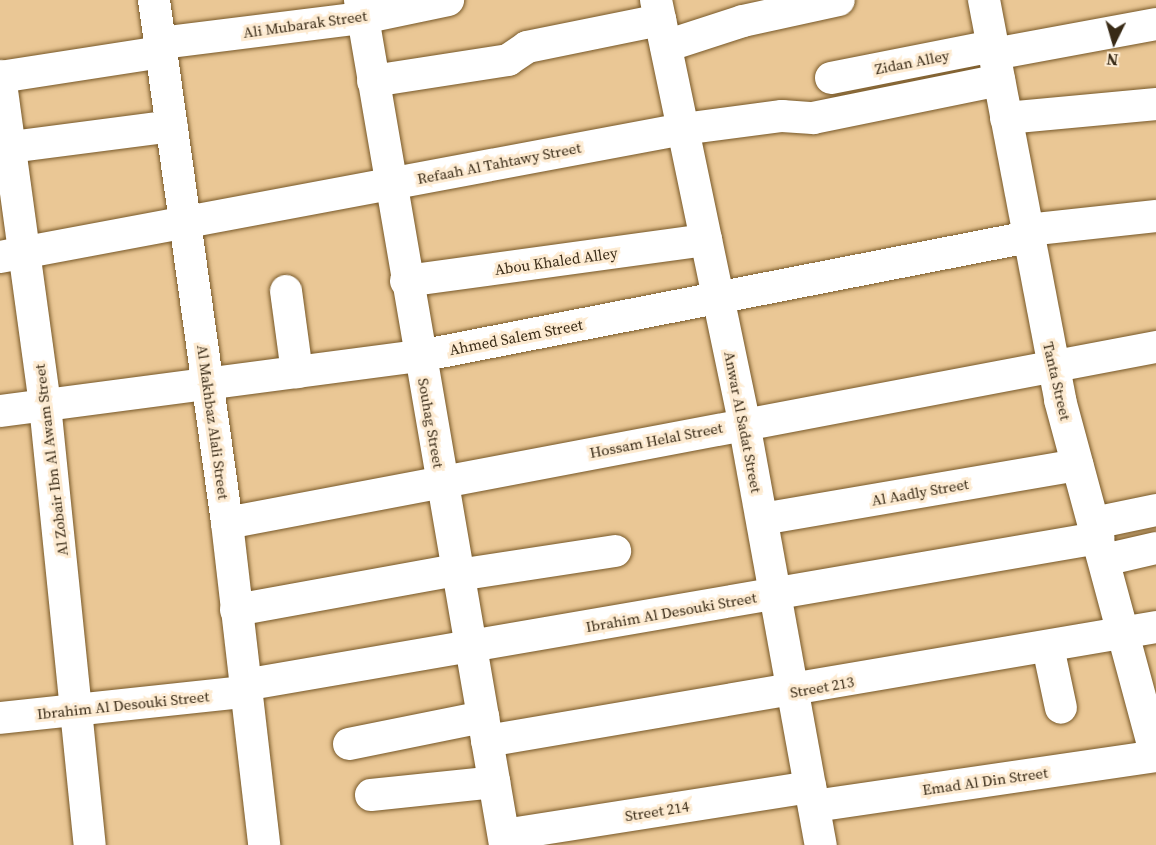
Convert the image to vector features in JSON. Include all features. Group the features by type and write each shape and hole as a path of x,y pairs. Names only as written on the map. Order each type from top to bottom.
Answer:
{"street":[{"name":"Al Makhbaz Alali Street","path":"154,0 227,523 264,845"},
{"name":"Ali Mubarak Street","path":"0,84 161,47 361,9 448,0"},
{"path":"373,81 508,60 527,47 661,22 743,21 839,0"},
{"name":"Tanta Street","path":"984,0 1052,363 1077,465 1124,634 1150,710 1156,756"},
{"name":"Souhag Street","path":"361,9 504,840"},
{"name":"Anwar Al Sadat Street","path":"661,22 744,423 820,845"},
{"name":"Zidan Alley","path":"831,78 996,60 1156,24"},
{"name":"Refaah Al Tahtawy Street","path":"13,256 683,129 782,116 807,119 996,60"},
{"name":"Al Zobair Ibn Al Awam Street","path":"0,84 11,147 9,190 13,256 45,405 80,708 90,845"},
{"path":"1006,118 1156,105"},
{"path":"11,147 172,126"},
{"name":"Ahmed Salem Street","path":"0,411 420,356 1028,234 1156,216"},
{"name":"Abou Khaled Alley","path":"406,281 706,240"},
{"path":"286,291 297,372"},
{"name":"Hossam Helal Street","path":"227,523 1052,363 1156,347"},
{"name":"Al Aadly Street","path":"762,519 1077,465"},
{"path":"1099,540 1156,510"},
{"path":"1099,540 1156,548"},
{"name":"Ibrahim Al Desouki Street","path":"0,718 245,688 471,646 1099,540"},
{"path":"236,610 458,572 615,551"},
{"name":"Street 213","path":"349,744 793,692 1156,627"},
{"path":"1048,647 1061,708"},
{"name":"Emad Al Din Street","path":"812,797 1156,756"},
{"path":"371,795 494,782"},
{"name":"Street 214","path":"504,840 812,797"}]}
